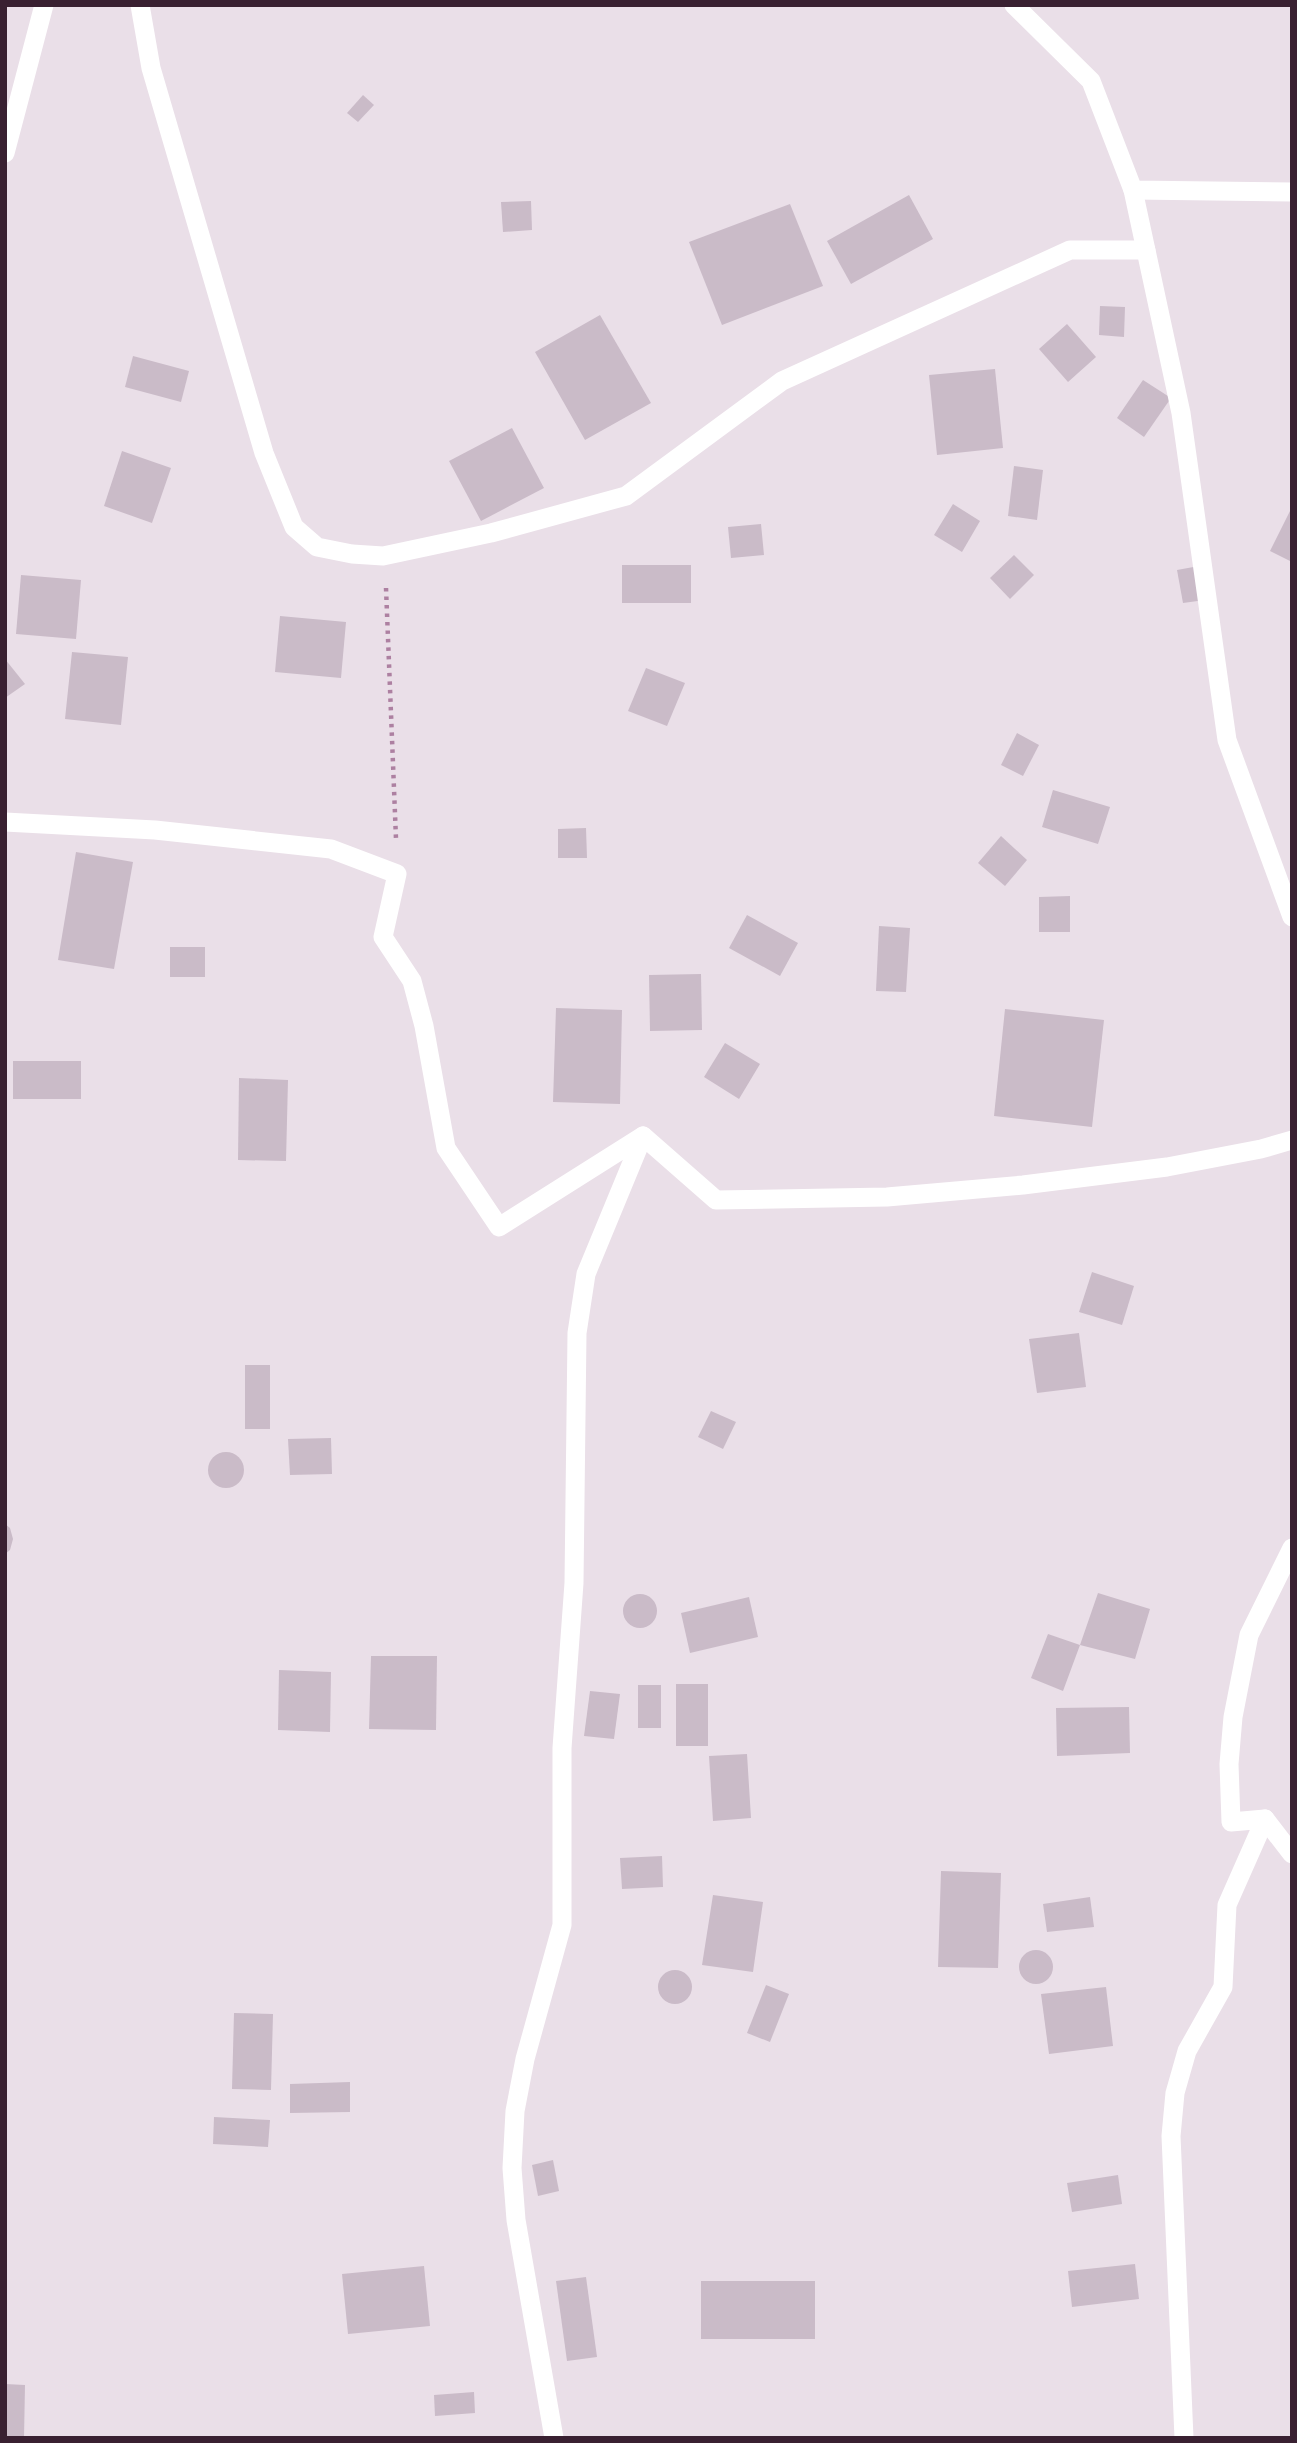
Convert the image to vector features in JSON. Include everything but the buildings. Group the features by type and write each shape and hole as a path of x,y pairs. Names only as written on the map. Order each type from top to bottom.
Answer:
{"street":[{"path":"5,153 44,5"},
{"path":"140,5 151,68 264,453 295,527 317,547 383,556 491,533 626,496 782,381 1069,250 1146,250"},
{"path":"1014,5 1091,81 1133,190 1181,413 1227,740 1292,917"},
{"path":"1133,190 1292,192"},
{"path":"5,822 155,830 331,849 397,874 383,937 412,981 424,1026 446,1148 499,1227 643,1136"},
{"path":"643,1136 716,1200 887,1197 1023,1185 1167,1167 1261,1149 1292,1140"},
{"path":"554,2438 516,2220 512,2168 515,2111 525,2059 562,1925 560,1802 574,1583 577,1333 586,1274 643,1136"},
{"path":"1265,1819 1231,1822 1230,1764 1233,1717 1249,1635 1292,1548"},
{"path":"1265,1819 1292,1854"},
{"path":"1184,2438 1171,2136 1175,2092 1187,2051 1223,1987 1227,1905 1265,1819"}],"path":[{"path":"383,556 388,610 397,874"}]}
